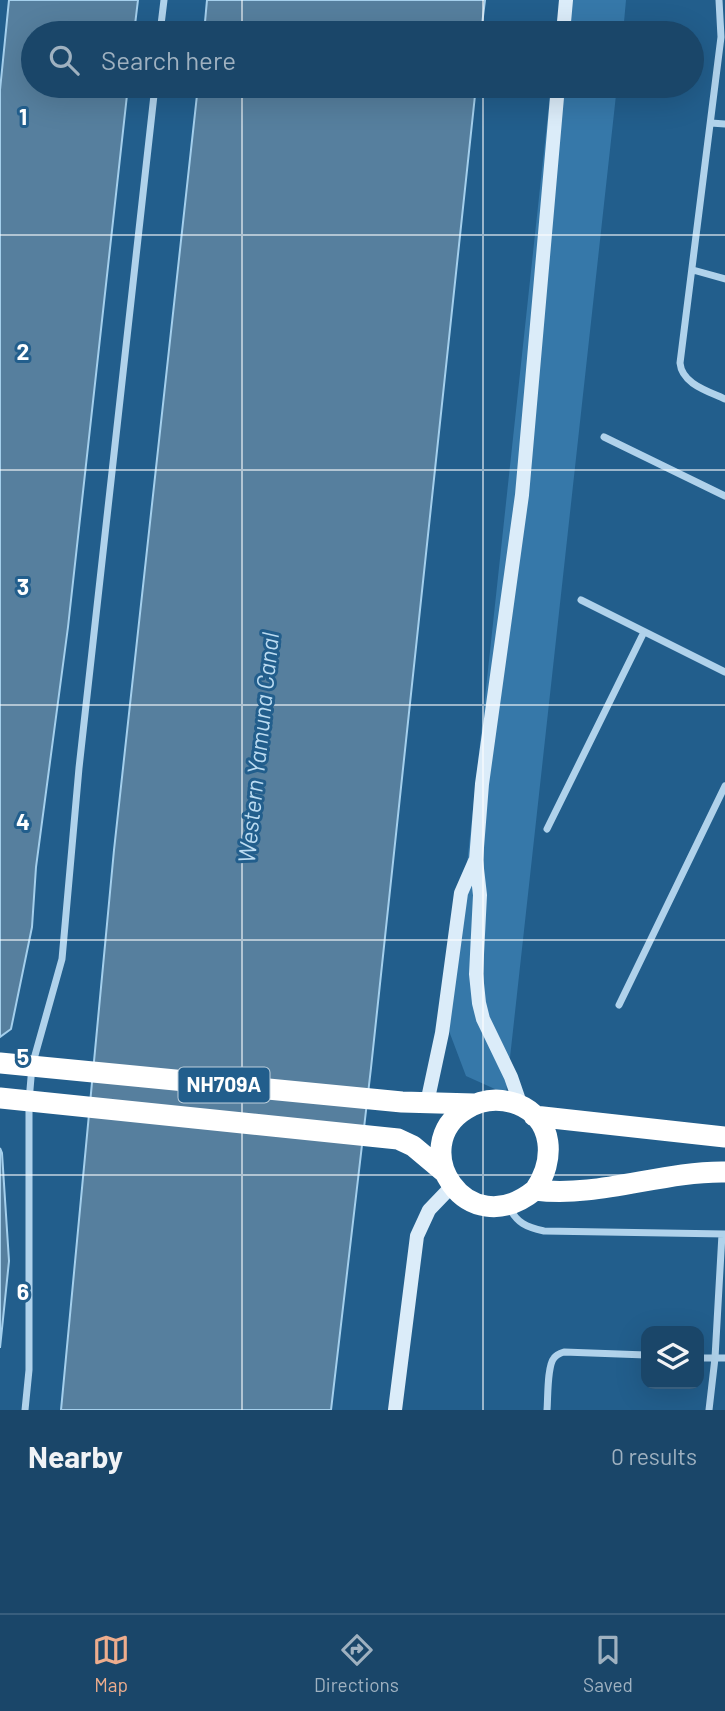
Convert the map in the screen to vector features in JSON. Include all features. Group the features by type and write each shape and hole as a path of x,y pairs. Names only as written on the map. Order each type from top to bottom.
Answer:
{"highway":[{"name":"NH709A","path":"24,1066 402,1102 474,1104 489,1100 506,1101 528,1111 721,1134"},
{"name":"NH709A","path":"22,1100 398,1139 420,1151 463,1197 477,1204 509,1206"},
{"path":"448,1179 441,1156 446,1133 460,1113 474,1104"},
{"path":"509,1206 523,1200 535,1190 545,1177 549,1161 549,1145 544,1129 528,1111"},
{"path":"535,1190 583,1192 663,1177 725,1172"}],"street":[{"path":"161,21 164,0"},
{"path":"564,21 566,0"},
{"path":"719,0 721,37 681,352 681,371 691,382 725,399"},
{"path":"25,1410 29,1370 22,1100 24,1066 62,959 79,768 154,98"},
{"path":"528,1111 483,1019 479,1003 476,974 480,895 476,860 482,785 522,495 557,98"},
{"path":"711,123 725,124"},
{"path":"692,270 725,279"},
{"path":"604,436 725,496"},
{"path":"581,600 725,672"},
{"path":"547,829 644,632"},
{"path":"619,1005 725,786"},
{"path":"427,1103 442,1033 461,893 476,860"},
{"path":"395,1410 417,1237 429,1210 448,1179"},
{"path":"509,1206 515,1220 544,1231 724,1234 709,1410"},
{"path":"547,1410 550,1368 552,1359 557,1355 564,1352 641,1355"},
{"path":"704,1357 725,1358"}],"shaded area":[{"path":"560,0 626,0 624,21 557,21"},
{"path":"550,98 616,98 506,1094 466,1076 449,1031"}],"water":[{"path":"9,0 138,0 135,21 21,21 21,98 127,98 68,627 36,867 32,927 11,1029 0,1037 0,90"},
{"path":"207,0 485,0 482,21 205,21"},
{"name":"Western Yamuna Canal","path":"197,98 475,98 371,1068 331,1410 61,1410 114,850"},
{"path":"0,1148 9,1261 0,1348"}]}
